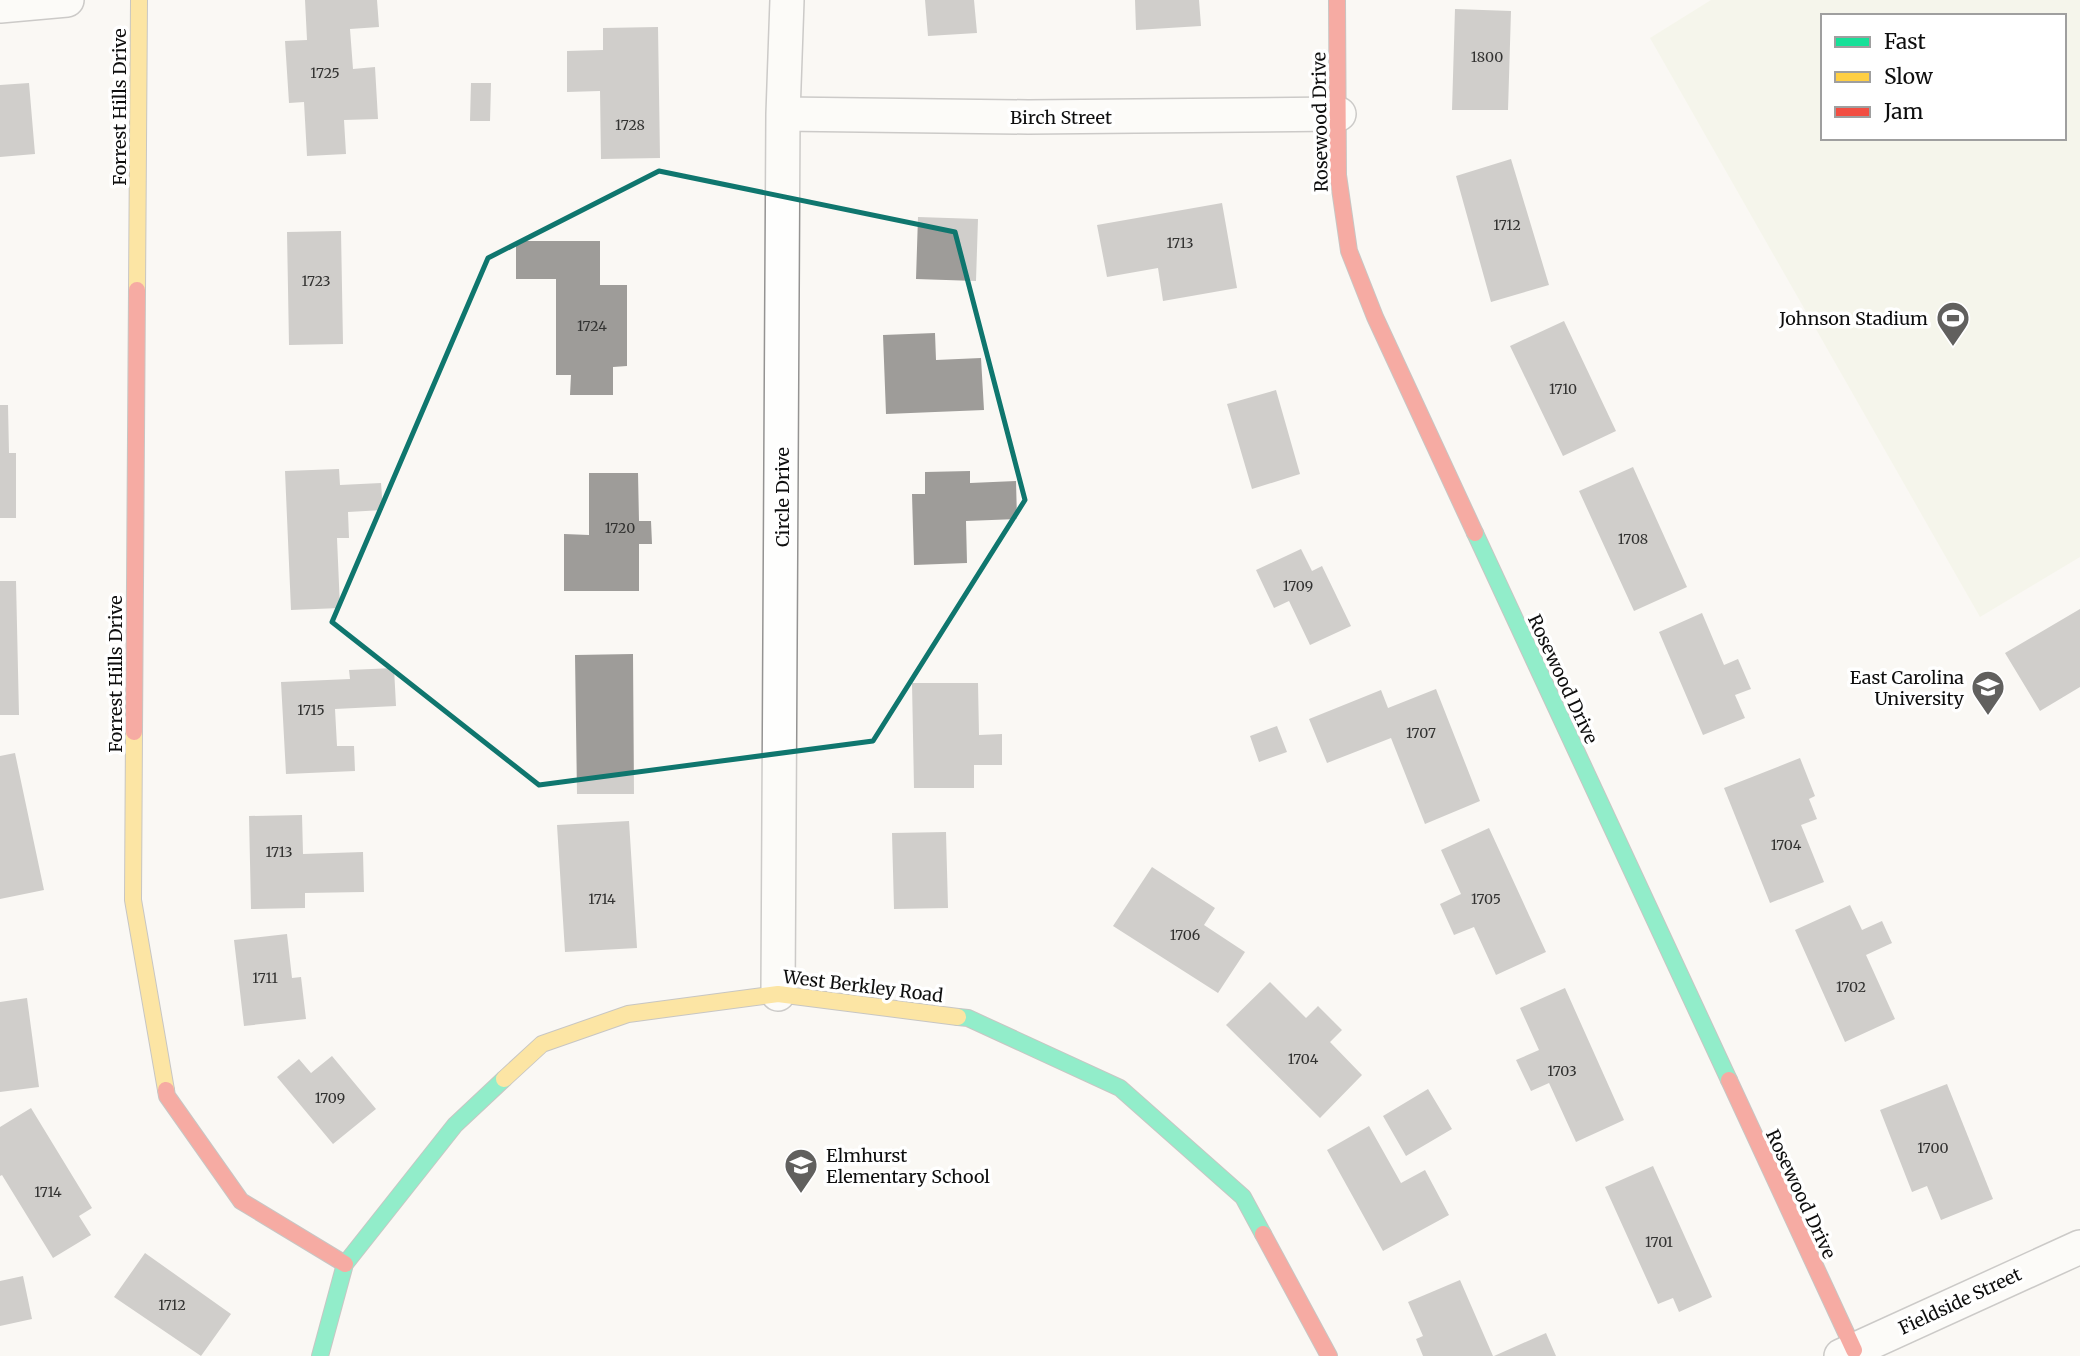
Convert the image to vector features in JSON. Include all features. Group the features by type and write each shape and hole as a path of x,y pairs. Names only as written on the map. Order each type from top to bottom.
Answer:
{"street":[{"path":"0,6 67,0"},
{"name":"Forrest Hills Drive","path":"139,0 133,900 167,1096 241,1201 345,1264"},
{"name":"Circle Drive","path":"778,994 783,114 787,0"},
{"name":"Rosewood Drive","path":"1337,0 1338,176 1349,251 1375,317 1847,1353"},
{"name":"Birch Street","path":"783,114 1028,117 1339,114"},
{"name":"West Berkley Road","path":"345,1264 455,1125 542,1044 628,1014 778,994 968,1017 1120,1088 1243,1198 1329,1356"},
{"name":"Fieldside Street","path":"1847,1353 2080,1247"},
{"path":"320,1356 345,1264"}],"highlighted area":[{"path":"659,171 955,232 1025,500 873,741 539,785 332,622 488,258"}],"green space":[{"name":"Johnson Stadium","path":"1711,0 2080,0 2080,557 1980,617 1650,38"}],"building":[{"path":"305,0 377,0 379,27 350,29 353,69 375,67 378,119 344,120 346,154 307,156 304,102 289,103 285,41 307,40"},
{"path":"925,0 974,0 977,33 928,36"},
{"path":"1135,0 1199,0 1201,26 1136,30"},
{"path":"1455,9 1511,11 1508,110 1452,110"},
{"path":"658,27 660,158 601,159 600,91 567,92 567,51 603,50 603,28"},
{"path":"29,83 35,154 0,157 0,85"},
{"path":"471,83 491,83 490,121 470,121"},
{"path":"1511,159 1549,285 1491,302 1456,176"},
{"path":"1222,203 1237,288 1163,301 1158,268 1107,277 1097,225"},
{"path":"918,217 978,219 976,281 916,279"},
{"path":"341,231 343,344 289,345 287,232"},
{"path":"516,241 600,241 600,285 627,285 627,366 613,367 613,395 570,395 571,375 556,375 556,279 516,279"},
{"path":"1564,321 1616,431 1563,456 1510,346"},
{"path":"935,333 936,360 981,358 984,410 886,414 883,335"},
{"path":"1276,390 1300,474 1252,489 1227,404"},
{"path":"0,405 8,405 9,453 16,453 16,518 0,518"},
{"path":"1633,467 1687,587 1634,611 1579,491"},
{"path":"339,469 340,485 381,483 383,510 348,512 349,538 337,538 340,608 291,610 285,471"},
{"path":"970,471 970,483 1016,481 1017,519 966,521 967,563 914,565 912,494 925,494 925,472"},
{"path":"589,473 638,473 639,521 651,521 652,544 639,544 639,591 564,591 564,534 589,535"},
{"path":"1301,549 1312,571 1322,566 1351,626 1310,645 1289,601 1274,608 1256,570"},
{"path":"0,581 16,581 19,715 0,715"},
{"path":"2080,609 2080,687 2040,711 2005,653"},
{"path":"1702,613 1724,665 1738,659 1751,689 1735,695 1745,718 1703,735 1659,632"},
{"path":"633,654 634,794 577,794 575,655"},
{"path":"394,668 396,706 335,709 337,746 354,746 355,771 286,774 281,682 350,679 349,670"},
{"path":"912,683 978,683 979,735 1002,734 1002,765 974,765 974,788 914,788"},
{"path":"1436,689 1480,801 1425,824 1391,738 1327,763 1309,719 1381,690 1388,708"},
{"path":"1277,726 1287,752 1259,762 1250,736"},
{"path":"15,753 44,890 0,899 0,756"},
{"path":"1800,758 1815,796 1809,799 1817,819 1801,825 1824,882 1770,903 1724,788"},
{"path":"302,815 303,854 363,852 364,892 305,893 305,908 251,909 249,816"},
{"path":"629,821 637,948 565,952 557,825"},
{"path":"1489,828 1546,952 1496,975 1474,927 1454,935 1440,904 1461,894 1441,850"},
{"path":"946,832 948,908 894,909 892,833"},
{"path":"1152,867 1215,908 1204,925 1245,952 1218,993 1113,926"},
{"path":"1850,905 1862,930 1882,921 1892,943 1866,955 1895,1019 1845,1042 1795,930"},
{"path":"287,934 292,978 301,977 306,1019 244,1026 234,940"},
{"path":"1270,982 1306,1018 1318,1006 1342,1030 1330,1042 1362,1075 1320,1118 1226,1025"},
{"path":"1565,988 1624,1120 1576,1142 1549,1083 1531,1091 1516,1060 1539,1050 1520,1008"},
{"path":"27,998 39,1087 0,1092 0,1002"},
{"path":"332,1056 376,1109 333,1144 277,1077 299,1059 311,1073"},
{"path":"1947,1084 1993,1199 1941,1220 1927,1186 1912,1192 1880,1110"},
{"path":"1428,1089 1452,1129 1406,1156 1383,1116"},
{"path":"31,1108 92,1208 79,1216 91,1235 53,1258 2,1175 0,1176 0,1127"},
{"path":"1369,1126 1401,1183 1425,1170 1449,1215 1383,1251 1327,1150"},
{"path":"1653,1166 1712,1297 1679,1312 1673,1298 1658,1304 1605,1187"},
{"path":"145,1253 231,1314 201,1356 114,1297"},
{"path":"23,1276 32,1319 0,1326 0,1281"},
{"path":"1460,1280 1493,1356 1423,1356 1416,1339 1423,1336 1408,1302"},
{"path":"1546,1333 1556,1356 1494,1356"}],"traffic: fast":[{"path":"1475,533 1729,1080"},
{"path":"958,1017 968,1018 1120,1088 1243,1197 1263,1234"},
{"path":"320,1356 345,1264 455,1125 504,1079"}],"traffic: slow":[{"path":"137,290 139,0"},
{"path":"134,732 133,900 166,1090"},
{"path":"504,1079 542,1044 628,1014 778,994 958,1017"}],"traffic: jam":[{"path":"1337,0 1338,175 1349,251 1375,317 1475,533"},
{"path":"134,732 137,290"},
{"path":"1729,1080 1854,1350"},
{"path":"166,1090 167,1096 241,1201 345,1264"},
{"path":"1263,1234 1329,1356"}],"place":[{"name":"Johnson Stadium","path":"1953,348"},
{"name":"East Carolina University","path":"1988,717"},
{"name":"Elmhurst Elementary School","path":"801,1195"}]}
